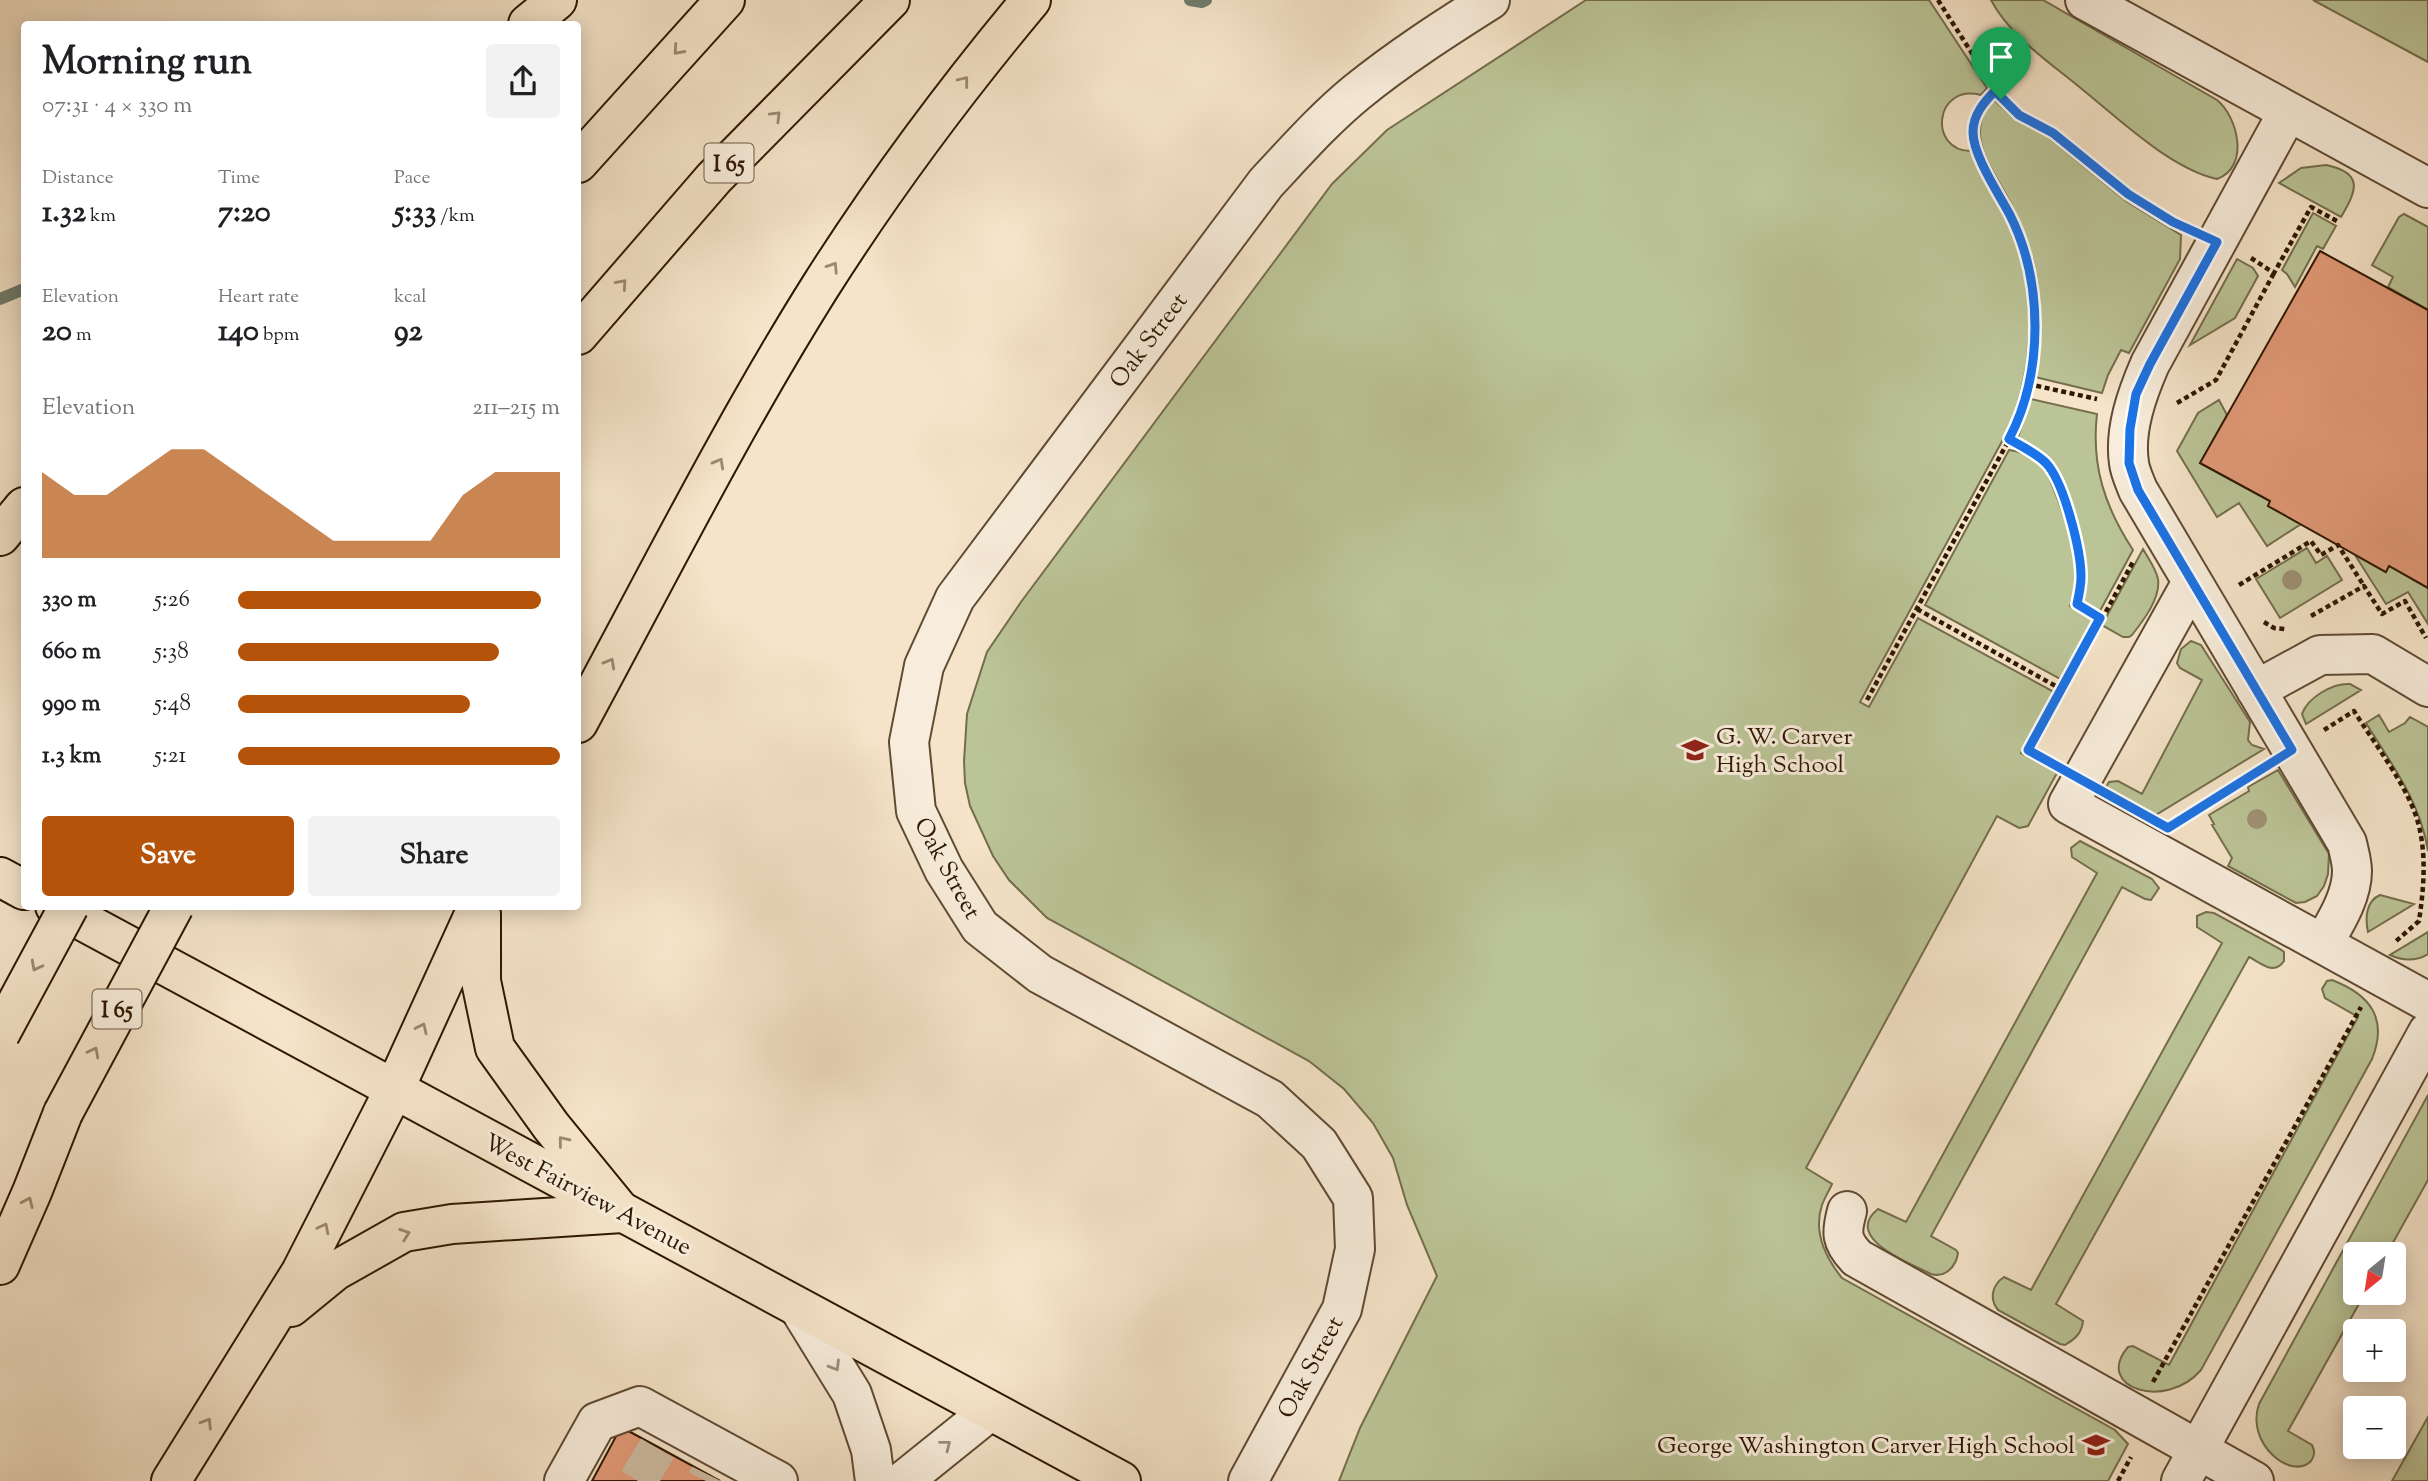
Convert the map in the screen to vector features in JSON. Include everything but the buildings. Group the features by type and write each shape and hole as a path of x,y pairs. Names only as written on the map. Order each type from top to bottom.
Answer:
{"main road":[{"path":"532,21 557,0"},
{"path":"581,160 725,0"},
{"name":"I 65","path":"581,332 714,178 890,0"},
{"path":"581,717 746,412 819,288 869,212 963,82 1031,0"},
{"path":"0,536 21,511"},
{"path":"0,877 21,888"},
{"name":"West Fairview Avenue","path":"62,910 1121,1481"},
{"path":"0,1034 67,910"},
{"name":"I 65","path":"0,1265 63,1113 172,910"},
{"path":"171,1481 301,1272 394,1090 477,910"},
{"path":"479,910 481,981 495,1048 551,1126 622,1213"},
{"path":"268,1326 335,1271 404,1232 452,1224 622,1213"}],"street":[{"name":"Oak Street","path":"1248,1481 1342,1309 1355,1249 1353,1198 1319,1144 1270,1099 1040,974 980,927 944,870 916,811 909,742 924,666 955,598 1266,183 1308,137 1355,93 1410,51 1490,0"},
{"path":"2085,0 2428,188"},
{"path":"2288,112 2136,394 2130,429 2129,463 2138,490 2347,843 2352,872 2341,913 2323,944"},
{"path":"2192,582 2068,804 2428,1002"},
{"path":"2256,690 2320,655 2373,654 2428,687"},
{"path":"2189,1465 2428,1032"},
{"path":"1847,1211 1842,1230 1846,1246 1857,1258 2142,1418 2189,1465 2254,1481"},
{"path":"799,1308 852,1394 871,1450 875,1481"},
{"path":"564,1481 597,1422 640,1406 665,1435 716,1463 778,1481"},
{"path":"903,1481 990,1411"}],"path":[{"path":"1938,0 1995,91 2019,115 2053,133 2128,194 2173,222 2242,253 2274,273"},
{"path":"1867,700 2016,427 2028,384 2034,348 2034,299 2028,264 2017,229 1978,153 1973,133 1976,115 1995,91"},
{"path":"2172,406 2216,380 2311,207 2337,221"},
{"path":"2028,384 2106,401"},
{"path":"2009,439 2046,463 2056,480 2066,505 2080,559 2081,590 2077,604 2100,618"},
{"path":"2242,594 2237,586 2311,541 2321,555 2338,545 2382,614 2405,601 2428,641"},
{"path":"2082,779 2028,750 2139,550"},
{"path":"2310,616 2364,586"},
{"path":"1917,609 2061,688"},
{"path":"2257,616 2274,628 2288,629"},
{"path":"2142,1418 2154,1379 2361,1006 2384,951 2419,920 2424,869 2416,818 2405,794 2354,711 2168,828"},
{"path":"2118,1481 2132,1455"}],"green space":[{"name":"G. W. Carver High School","path":"1586,0 1929,0 1987,88 1981,95 1965,94 1954,99 1946,107 1942,119 1943,130 1948,141 1957,148 1971,151 2018,248 2028,302 2029,329 2023,383 2006,434 1860,702 1869,707 1918,618 2054,692 2021,753 2057,773 2028,826 2019,828 1997,816 1806,1168 1832,1184 1822,1205 1819,1225 1822,1244 1830,1262 1842,1278 2115,1430 2128,1444 2108,1481 1339,1481 1360,1428 1437,1276 1407,1205 1393,1158 1373,1123 1344,1089 1309,1061 1047,918 1009,880 993,856 970,806 964,761 967,714 987,652 1021,602 1332,184 1387,130"},
{"path":"1991,0 2043,0 2217,100 2235,129 2237,153 2234,164 2227,173 2217,179 2182,165 2164,154 2032,49 2009,26"},
{"path":"2313,0 2428,0 2428,62"},
{"path":"1992,98 2016,120 2048,137 2126,201 2181,235 2180,259 2129,353 2121,350 2102,393 2035,377 2040,318 2033,260 2009,200 1988,163 1980,138 1980,125"},
{"path":"2326,165 2347,173 2354,184 2351,199 2341,217 2279,183 2301,168"},
{"path":"2313,213 2336,226 2323,249 2317,246 2295,287 2282,270"},
{"path":"2404,214 2428,227 2428,310 2388,287 2393,277 2372,265 2399,217"},
{"path":"2237,259 2253,268 2258,276 2235,318 2190,345"},
{"path":"2031,399 2097,414 2096,451 2102,485 2115,518 2133,550 2100,611 2096,612 2082,603 2085,565 2073,512 2060,475 2047,459 2018,437"},
{"path":"2219,400 2227,415 2200,463 2270,501 2268,506 2301,524 2267,546 2239,503 2217,517 2177,451 2198,413"},
{"path":"2009,450 2032,458 2048,475 2066,522 2075,559 2075,592 2070,606 2094,621 2062,680 1925,605"},
{"path":"2307,548 2316,563 2327,556 2342,580 2280,618 2256,579"},
{"path":"2143,549 2157,575 2157,594 2132,635 2123,637 2102,625"},
{"path":"2355,555 2385,572 2389,566 2428,588 2428,624 2408,592 2386,604"},
{"path":"2191,641 2201,645 2250,722 2248,740 2252,745 2264,749 2154,816 2105,789 2109,782 2118,781 2142,794 2202,680 2180,668 2177,663 2181,649"},
{"path":"2350,684 2361,690 2306,724 2302,714 2315,697 2336,686"},
{"path":"2379,715 2389,732 2410,717 2428,727 2428,851 2412,800 2366,723"},
{"path":"2278,770 2329,854 2324,886 2317,896 2305,902 2296,903 2228,866 2232,858 2209,815 2249,791 2248,787"},
{"path":"2080,841 2152,879 2159,888 2151,900 2122,887 1931,1236 1958,1253 1949,1270 1941,1274 1931,1274 1883,1248 1868,1230 1869,1220 1878,1209 1906,1222 2097,873 2072,857 2071,848"},
{"path":"2380,895 2414,904 2368,932 2368,911 2372,901"},
{"path":"2206,912 2214,913 2280,949 2284,952 2284,961 2272,968 2249,957 2056,1304 2083,1321 2075,1338 2065,1345 2060,1344 1998,1310 1993,1301 1994,1288 2004,1277 2031,1290 2222,943 2197,927 2197,916"},
{"path":"2428,932 2428,954 2409,960 2390,955"},
{"path":"2332,980 2357,993 2373,1010 2378,1032 2372,1059 2201,1370 2186,1382 2170,1389 2153,1392 2138,1389 2126,1383 2120,1374 2120,1361 2128,1347 2133,1346 2169,1365 2358,1017 2325,998 2322,989 2327,981"},
{"path":"2428,1095 2428,1180 2393,1242 2348,1242"},
{"path":"2343,1250 2343,1306 2358,1306 2350,1319 2343,1319 2343,1332 2288,1431 2312,1445 2314,1451 2311,1461 2303,1466 2293,1466 2273,1455 2264,1445 2259,1433 2256,1419 2259,1404"},
{"path":"2428,1417 2428,1481 2392,1481"}],"waterway":[{"path":"1190,0 1206,0"},
{"path":"0,299 21,290"}],"tunnel":[{"path":"638,1481 658,1447"},
{"path":"706,1481 709,1475"}],"place":[{"name":"G. W. Carver High School","path":"1695,750"},
{"name":"George Washington Carver High School","path":"2096,1445"}],"route":[{"path":"1995,91 2001,99 2019,115 2053,133 2128,194 2173,222 2217,242 2136,394 2130,429 2129,463 2138,490 2292,750 2168,828 2028,750 2100,618 2077,604 2081,590 2080,559 2066,505 2056,480 2046,463 2009,439 2016,427 2028,384 2034,348 2034,299 2028,264 2017,229 1978,153 1973,133 1976,115 1986,100 1995,91"}]}
